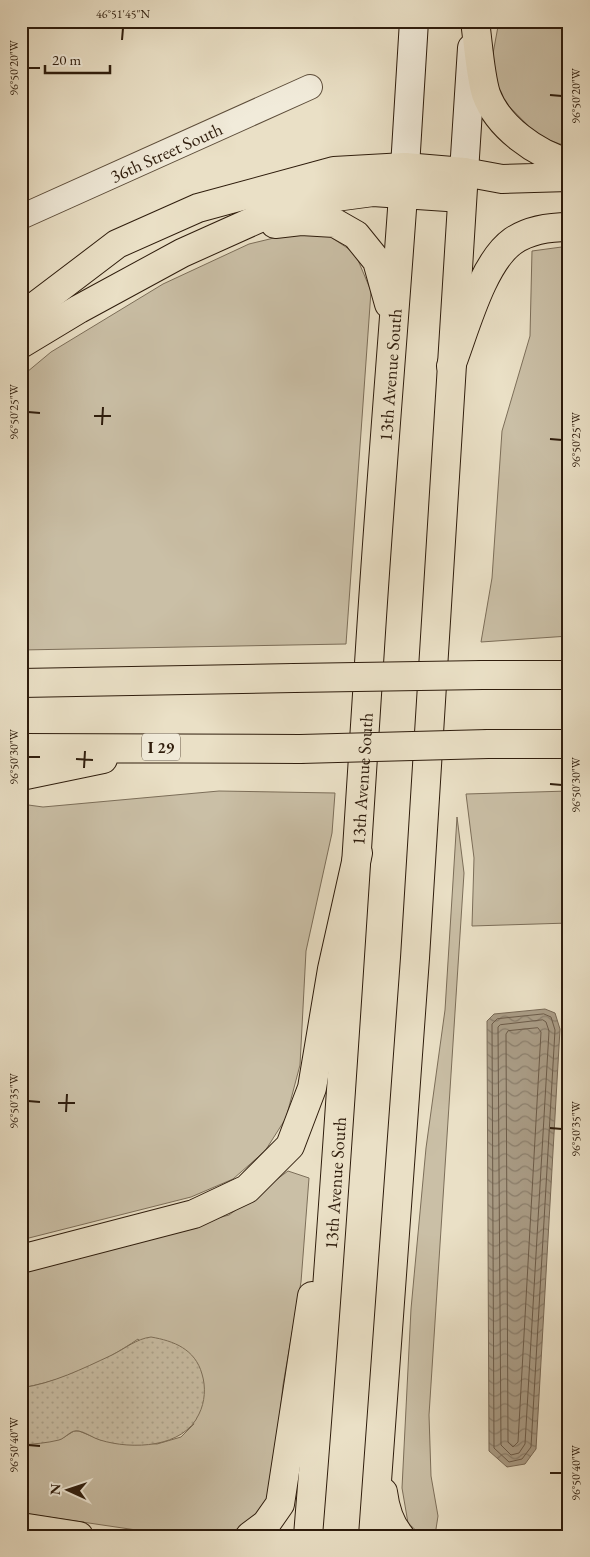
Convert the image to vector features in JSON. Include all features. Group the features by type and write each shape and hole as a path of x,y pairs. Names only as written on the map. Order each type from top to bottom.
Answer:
{"main road":[{"name":"13th Avenue South","path":"308,1536 335,1190 370,644 414,21"},
{"path":"475,21 486,93 498,115 510,128 537,149 551,158 569,163"},
{"path":"373,1536 414,968 451,366 475,21"},
{"path":"21,321 38,304 117,244 198,208 334,171 463,185 502,179 569,177"},
{"path":"21,344 79,309 229,230 271,213 328,198 372,192 404,180"},
{"path":"229,230 301,221 335,223 356,235 376,261 394,324"},
{"path":"451,366 487,270 514,240 548,228 569,227"},
{"path":"514,675 569,661"},
{"path":"21,683 482,674 569,675"},
{"name":"I 29","path":"21,748 162,747 300,749 488,744 569,744"},
{"path":"21,776 162,747"},
{"path":"21,1260 194,1214 247,1189 290,1146 312,1088 332,970 358,853"},
{"path":"250,1536 266,1524 280,1504 306,1326 335,1190"},
{"path":"378,1460 385,1507 393,1527 400,1536"},
{"path":"21,1527 79,1536"}],"street":[{"name":"36th Street South","path":"21,217 310,87"}],"shaded area":[{"path":"499,21 569,21 569,145 560,144 538,136 500,97 492,59"},
{"path":"303,231 326,234 355,253 371,291 346,644 21,650 21,377 51,352 163,284 249,244"},
{"path":"569,246 569,636 481,642 492,578 502,431 530,336 532,251"},
{"path":"219,791 335,793 332,833 306,951 300,1065 286,1118 265,1151 233,1179 191,1197 21,1240 21,804 43,807"},
{"path":"569,791 569,923 472,926 474,858 466,794"},
{"path":"457,817 464,873 429,1415 431,1476 438,1516 436,1529 431,1536 422,1536 408,1523 402,1488 411,1309 426,1148 445,1010"},
{"path":"288,1171 309,1178 301,1282 283,1385 272,1490 259,1512 240,1528 217,1536 177,1536 21,1513 21,1445 61,1439 74,1431 79,1431 101,1440 157,1444 181,1437 194,1424 138,1339 111,1356 82,1370 52,1381 21,1388 21,1271 229,1215"},
{"path":"151,1337 168,1341 189,1352 199,1365 202,1374 204,1384 203,1405 192,1425 182,1434 156,1444 127,1445 100,1440 76,1431 59,1440 21,1445 21,1388 45,1383 68,1375 136,1342"}],"water":[{"path":"545,1009 555,1013 560,1029 536,1449 525,1464 507,1467 489,1451 487,1021 494,1014"}]}
